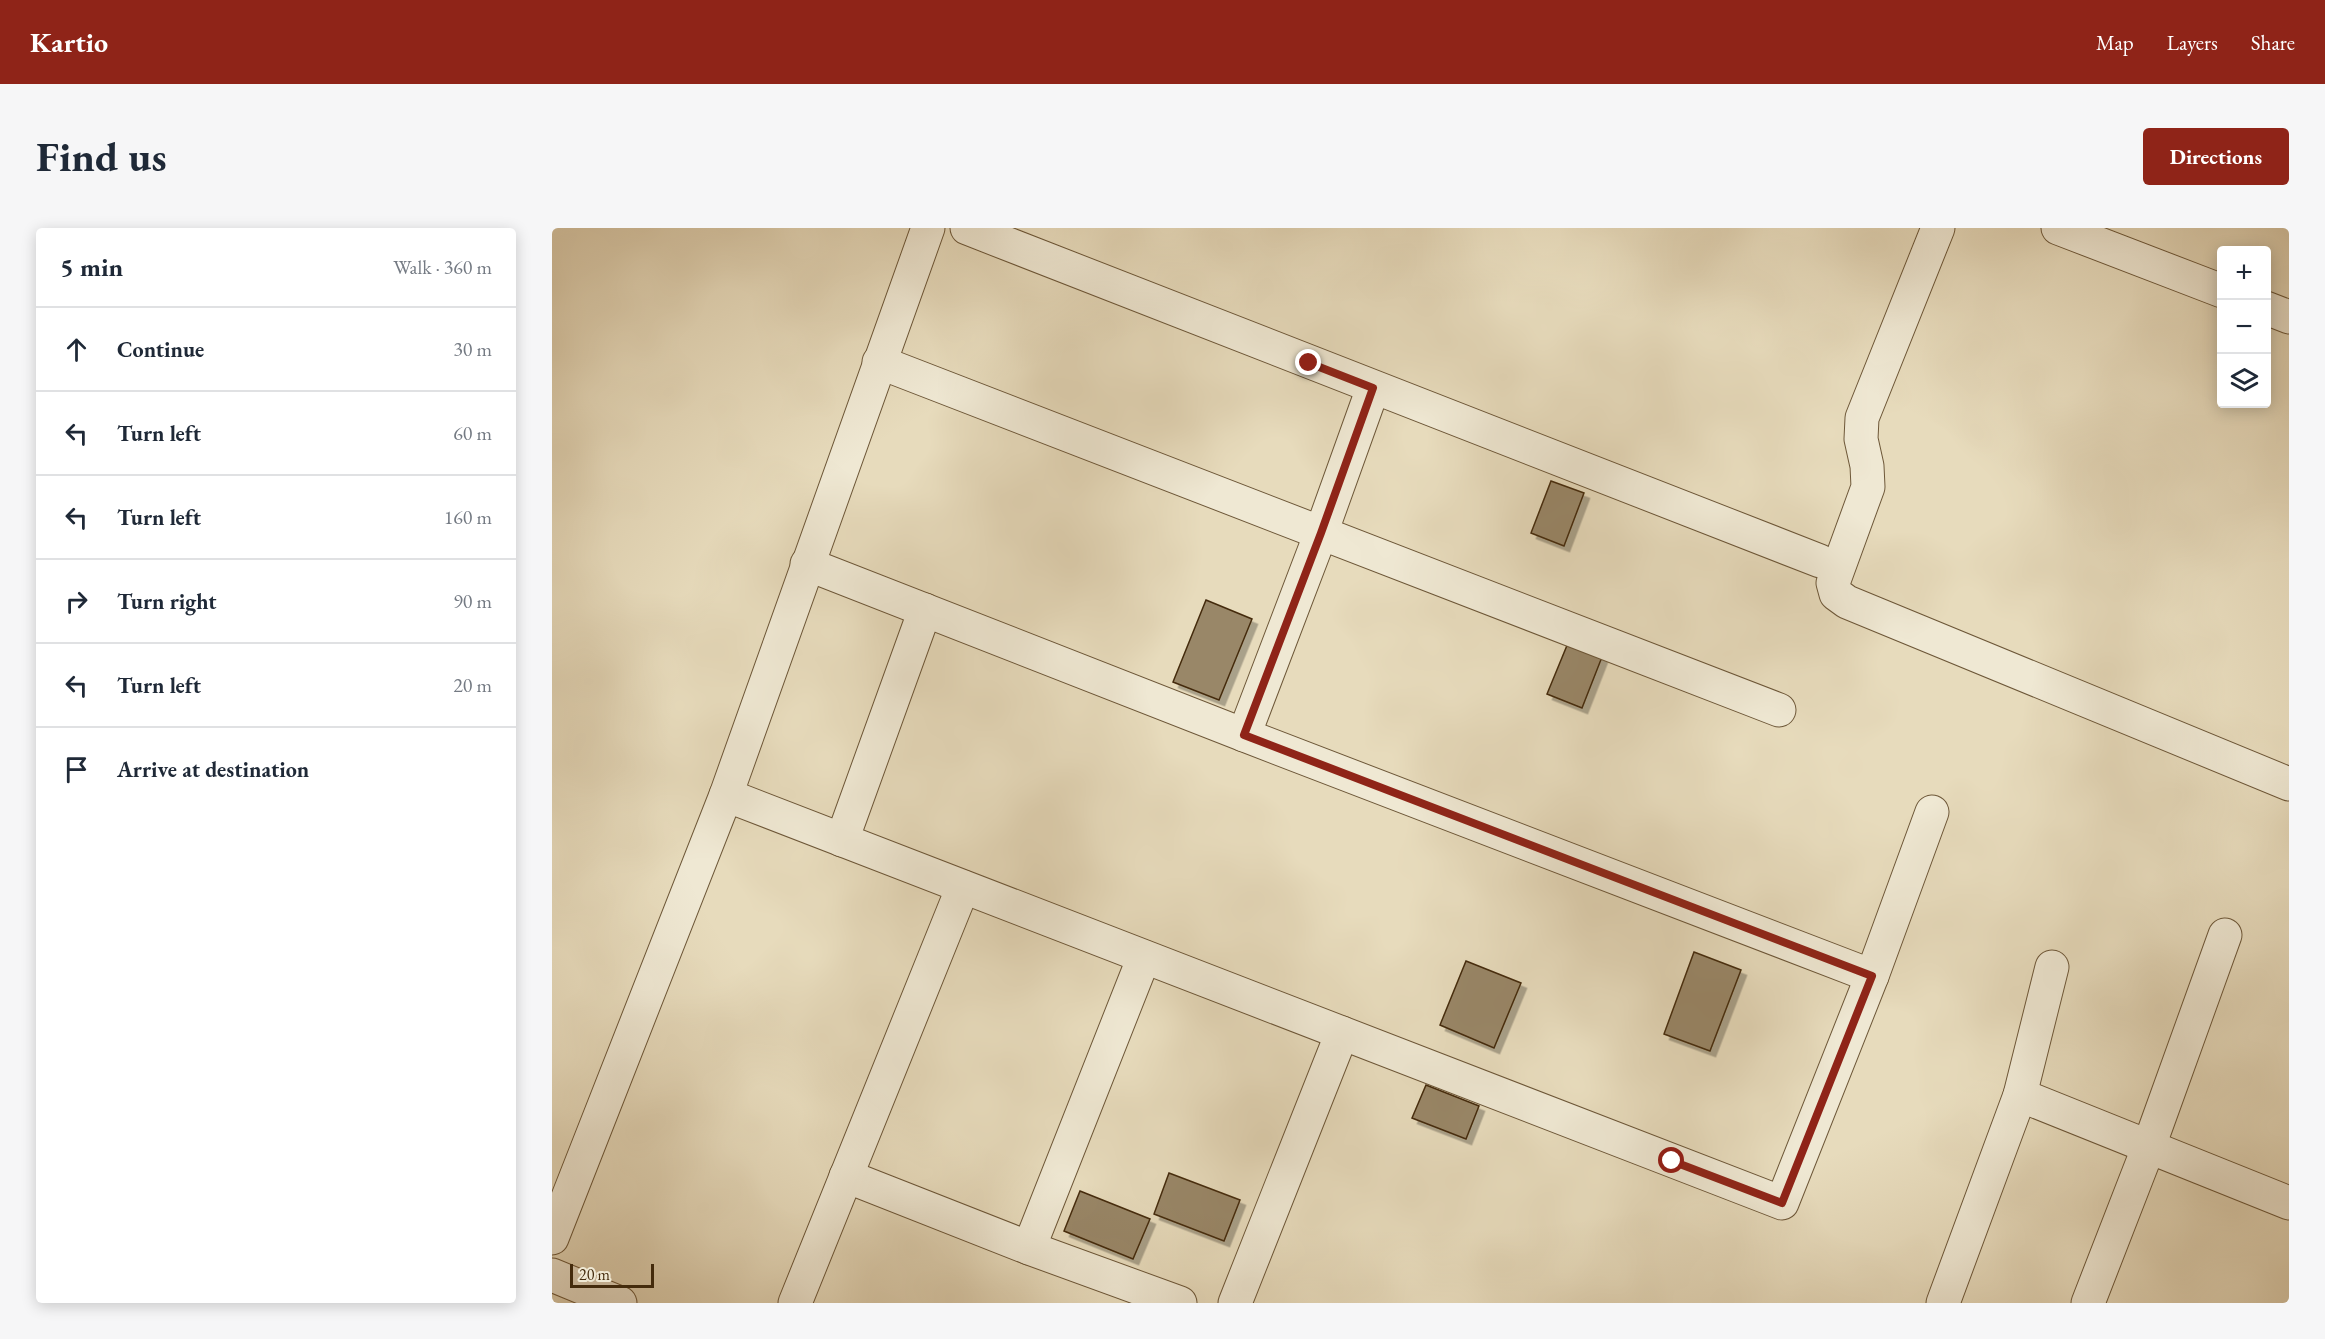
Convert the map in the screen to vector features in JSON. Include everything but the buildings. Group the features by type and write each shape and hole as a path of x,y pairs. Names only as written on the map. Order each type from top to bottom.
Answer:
{"street":[{"path":"552,1238 726,795 928,228"},
{"path":"967,228 1820,561"},
{"path":"1938,228 1862,417 1861,440 1867,466 1868,487 1833,583 1836,594 1846,602 2289,784"},
{"path":"2058,228 2217,289"},
{"path":"2271,310 2289,317"},
{"path":"879,362 1779,710"},
{"path":"1244,735 1373,388"},
{"path":"807,564 1244,735 1872,976"},
{"path":"843,840 925,610"},
{"path":"726,795 1782,1203 1872,976 1932,812"},
{"path":"795,1303 963,887"},
{"path":"2088,1303 2225,935"},
{"path":"1029,1248 1144,957"},
{"path":"1944,1303 2020,1095 2052,967"},
{"path":"1235,1303 1342,1033"},
{"path":"2020,1095 2289,1203"},
{"path":"846,1176 1029,1248 1180,1303"},
{"path":"552,1275 620,1303"}],"route":[{"path":"1309,363 1373,388 1244,735 1872,976 1782,1203 1672,1161"}]}
